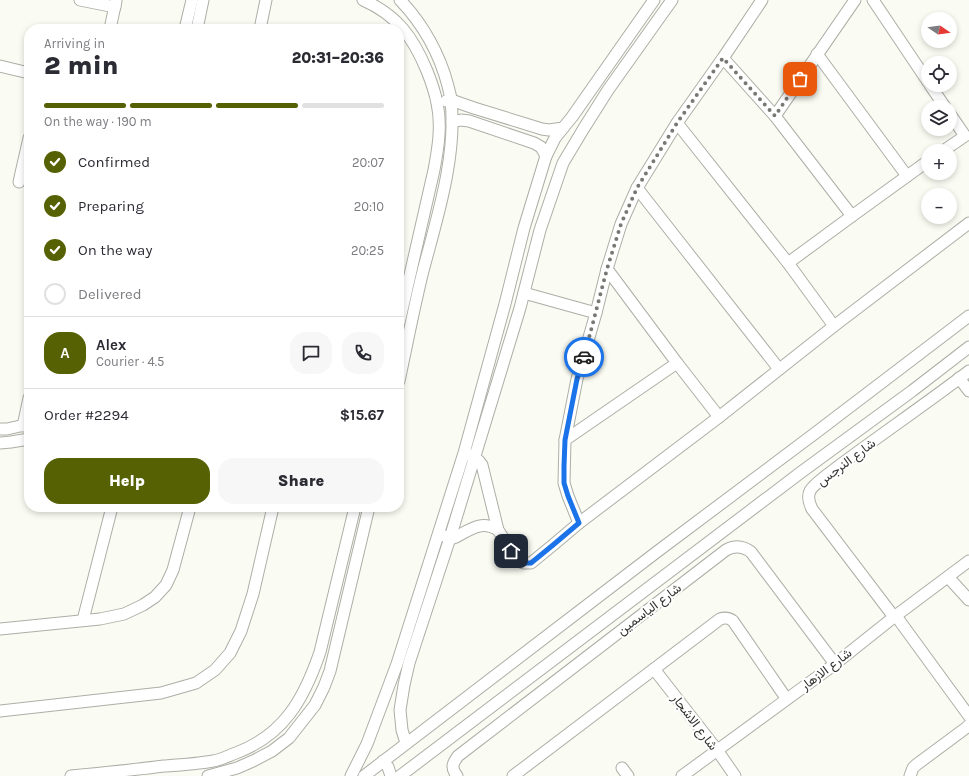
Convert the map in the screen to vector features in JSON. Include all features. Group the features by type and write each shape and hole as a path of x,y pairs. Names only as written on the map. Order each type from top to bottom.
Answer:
{"street":[{"path":"80,0 115,3 111,24"},
{"path":"186,24 192,0"},
{"path":"197,24 203,0"},
{"path":"261,24 266,0"},
{"path":"363,0 376,6 399,24"},
{"path":"400,0 423,30 445,75 451,100 452,122 449,162 441,202 421,281 404,358"},
{"path":"351,776 367,744 397,664 437,534 464,453 505,304 524,228 546,156 555,138 572,117 654,0"},
{"path":"406,743 402,730 400,710 409,663 475,457 520,308 540,230 563,163 608,90 672,0"},
{"path":"579,523 564,483 565,440 577,379 621,224 637,188 677,123 762,0"},
{"path":"775,116 854,0"},
{"path":"873,0 921,72"},
{"path":"404,30 410,37 430,78 438,103 439,123 438,147 434,170 404,301"},
{"path":"818,54 907,176"},
{"path":"723,58 775,116 852,216"},
{"path":"0,66 24,72"},
{"path":"438,103 451,100 542,129 548,130 563,128"},
{"path":"452,122 461,120 469,121 534,143 541,147 546,156"},
{"path":"677,123 788,263 834,326"},
{"path":"957,124 967,139 957,144"},
{"path":"19,182 24,160"},
{"path":"788,263 921,166"},
{"path":"637,188 779,369"},
{"path":"464,453 475,457 482,465 498,530 518,561 527,564 531,563 579,523 719,417 834,326 969,223"},
{"path":"607,269 719,417"},
{"path":"524,293 596,312"},
{"path":"505,304 520,308"},
{"path":"364,776 664,546 969,316"},
{"path":"400,776 969,347"},
{"path":"565,440 677,363"},
{"name":"شارع النرجس","path":"969,371 814,485 808,497 812,509 895,616 969,716"},
{"path":"959,378 969,391"},
{"path":"0,429 24,425"},
{"path":"856,431 866,446"},
{"path":"0,443 24,440"},
{"path":"83,620 111,512"},
{"path":"0,629 100,619 124,614 143,605 155,597 166,585 173,570 189,512"},
{"path":"0,711 161,693 196,683 215,670 230,653 241,631 253,594 272,512"},
{"path":"71,776 214,761 246,749 265,738 280,725 304,693 313,674 320,652 354,512"},
{"path":"208,776 237,768 272,751 289,738 315,704 330,671 368,512"},
{"path":"437,534 450,538 456,537 480,525 486,525 498,530"},
{"path":"347,541 360,545"},
{"name":"شارع الياسمين","path":"457,776 453,768 454,761 458,756 731,547 740,546 751,552 835,664"},
{"path":"696,552 706,566"},
{"name":"شارع الازهار","path":"682,776 786,698 835,664 969,560"},
{"path":"948,577 969,600"},
{"path":"513,776 720,619 725,618 733,621 786,698"},
{"name":"شارع الاشجار","path":"654,669 717,750 735,776"},
{"path":"519,687 541,692"},
{"path":"910,776 916,765 969,725"},
{"path":"382,761 388,767 391,776"}],"way so far":[{"path":"584,357 607,269 621,224 637,188 677,123 723,58 775,116 800,79"}],"route":[{"path":"511,551 521,563 531,563 579,523 564,483 564,466 565,440 577,379 584,357"}]}
